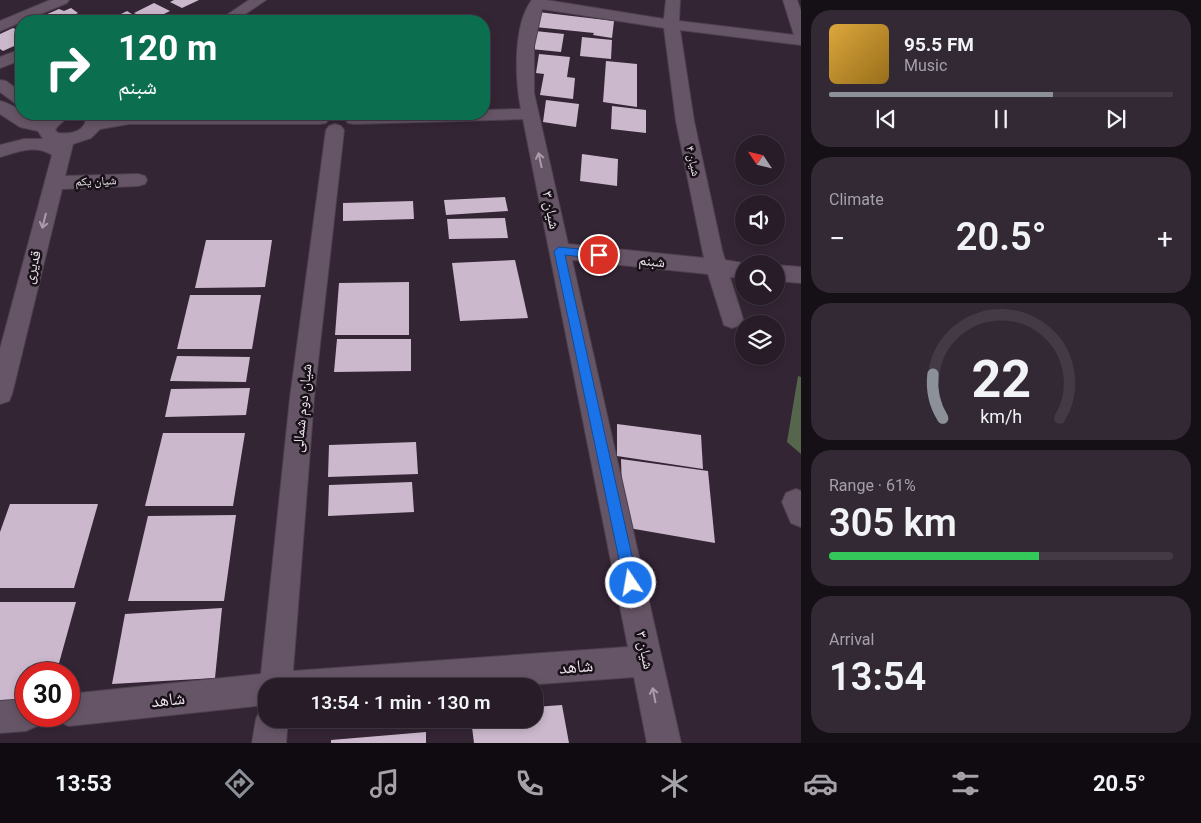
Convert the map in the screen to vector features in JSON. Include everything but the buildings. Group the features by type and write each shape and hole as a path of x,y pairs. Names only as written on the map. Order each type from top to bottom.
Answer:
{"street":[{"path":"26,15 62,0"},
{"path":"229,15 240,0"},
{"path":"234,15 259,0"},
{"name":"شیان ۴","path":"673,0 671,24 685,121 716,267 732,319"},
{"path":"790,0 801,33"},
{"path":"537,2 671,24 801,40"},
{"name":"شیان ۳","path":"537,2 528,31 524,60 526,93 664,743"},
{"path":"0,26 15,20"},
{"path":"0,63 15,57"},
{"path":"0,85 15,95"},
{"path":"0,106 15,116"},
{"path":"490,115 530,114"},
{"path":"21,120 26,123 50,121"},
{"path":"0,150 30,142 63,147 87,132 92,120"},
{"name":"شیان دوم شمالی","path":"277,678 302,398 337,120"},
{"path":"50,121 52,138 63,147"},
{"path":"0,150 50,121"},
{"name":"قدیری","path":"0,394 63,147"},
{"name":"شیان یکم","path":"54,183 138,180"},
{"name":"شبنم","path":"559,251 735,269"},
{"path":"785,274 801,275"},
{"name":"شاهد","path":"408,678 648,661"},
{"name":"شاهد","path":"80,709 258,690"},
{"path":"0,718 15,716"},
{"path":"269,743 271,728"}],"green space":[{"path":"798,376 801,377 801,454 787,442"}],"route":[{"path":"599,255 559,251 631,583"}]}
